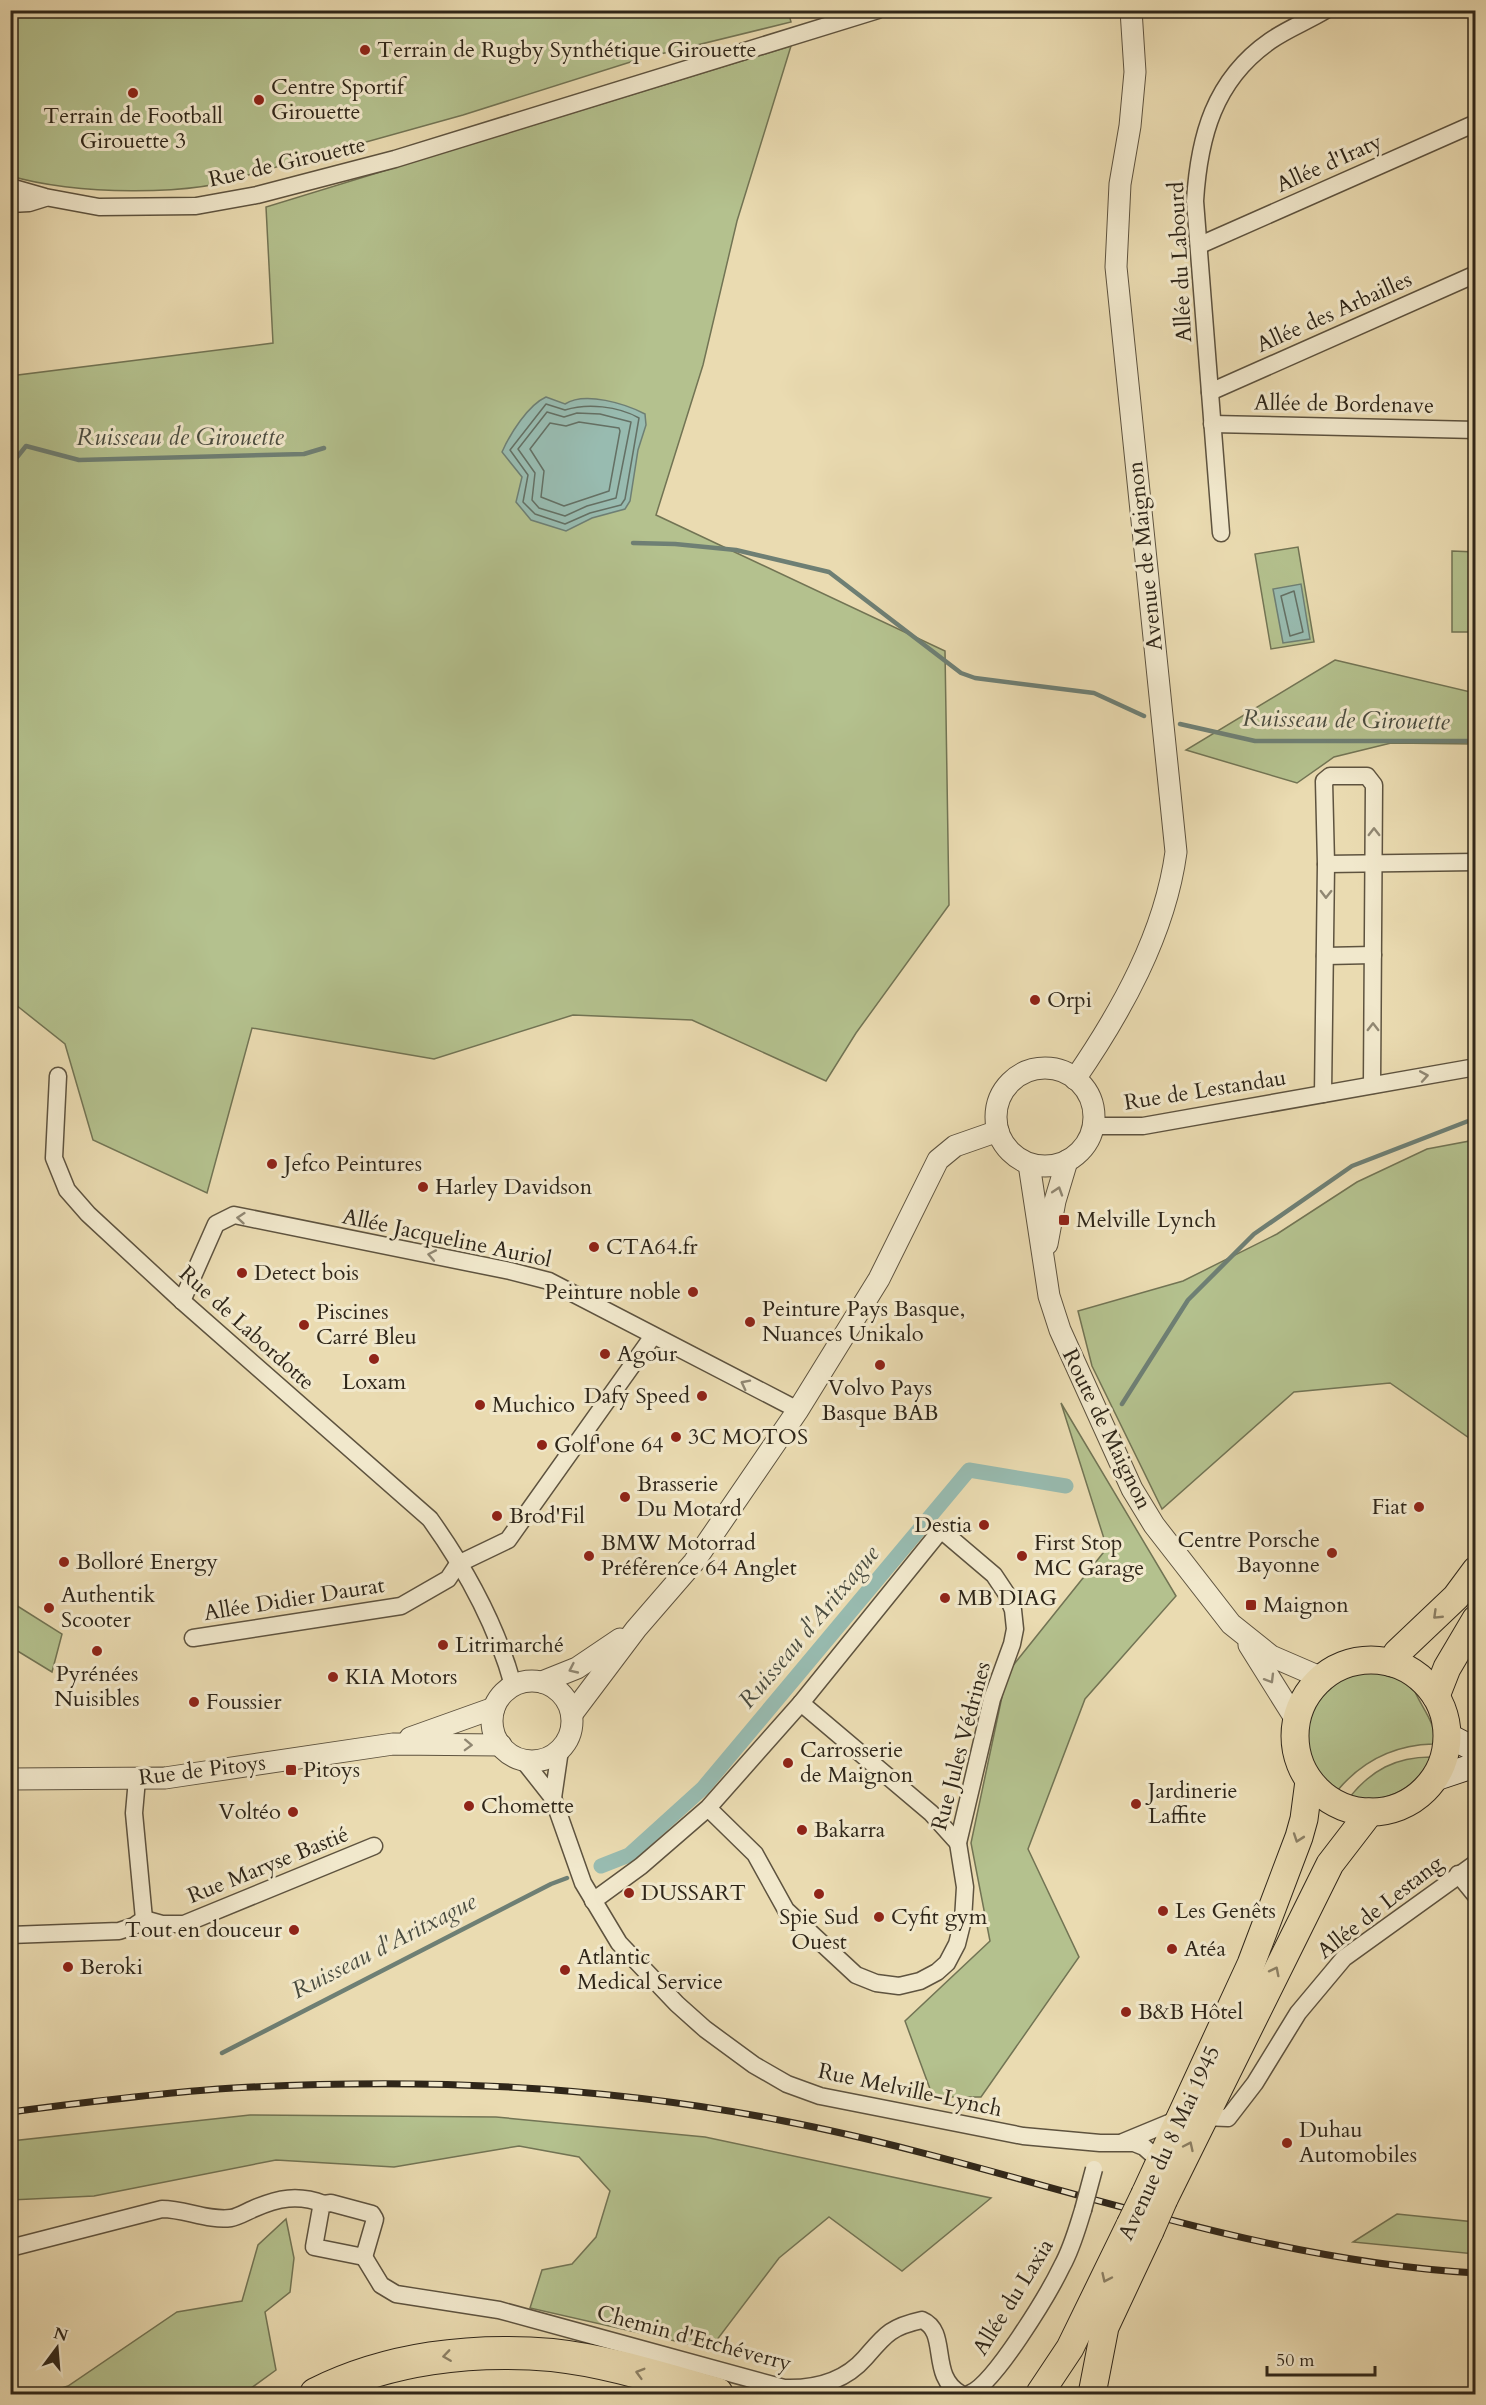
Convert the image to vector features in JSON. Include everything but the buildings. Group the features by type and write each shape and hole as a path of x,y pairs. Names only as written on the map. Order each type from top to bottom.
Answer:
{"highway":[{"path":"316,2394 335,2385 405,2362 464,2354 553,2355 631,2370 717,2394"}],"main road":[{"path":"1392,1663 1397,1653 1456,1597 1476,1570"},
{"path":"1436,1696 1447,1668 1476,1618"},
{"path":"1359,1661 1392,1663 1409,1670 1424,1682 1436,1696 1443,1710 1447,1735 1440,1768 1434,1779 1417,1797 1395,1809 1370,1812 1347,1808 1332,1801 1310,1781 1296,1752 1296,1720 1302,1704 1322,1678 1342,1666 1359,1661"},
{"path":"1447,1735 1476,1750"},
{"path":"1434,1779 1476,1765"},
{"name":"Avenue du 8 Mai 1945","path":"1043,2394 1140,2228 1192,2117 1274,1905 1304,1819 1310,1781"},
{"name":"Avenue du 8 Mai 1945","path":"1155,2197 1160,2161 1192,2117 1330,1864 1370,1812"},
{"name":"Avenue du 8 Mai 1945","path":"1092,2394 1105,2327 1140,2228"}],"street":[{"name":"Rue de Girouette","path":"10,204 29,203 45,197 99,207 196,206 257,195 395,159 878,10"},
{"name":"Avenue de Maignon","path":"1076,1079 1116,1019 1166,902 1176,852 1116,267 1120,184 1130,126 1134,72 1131,10"},
{"name":"Allée du Labourd","path":"1221,533 1195,201 1199,150 1206,123 1227,84 1246,59 1271,40 1326,10"},
{"name":"Allée d'Iraty","path":"1200,245 1476,123"},
{"path":"10,187 45,197"},
{"name":"Allée des Arbailles","path":"1210,392 1476,274"},
{"name":"Allée de Bordenave","path":"1212,424 1476,429"},
{"path":"1323,1094 1326,864 1324,782 1330,776 1367,776 1374,785 1372,1085"},
{"path":"1326,864 1476,862"},
{"path":"1325,956 1373,955"},
{"name":"Rue de Lestandau","path":"1094,1126 1143,1126 1476,1067"},
{"path":"1036,1069 1050,1069 1064,1072 1076,1079 1091,1100 1094,1126 1089,1140 1080,1152 1067,1161 1055,1165 1029,1164 1010,1151 998,1131 996,1116 999,1100 1007,1086 1018,1076 1036,1069"},
{"name":"Rue de Labordotte","path":"58,1076 54,1158 67,1190 88,1214 182,1300 430,1519 458,1564 495,1634 513,1685"},
{"path":"572,1714 636,1629 694,1562 798,1410 879,1279 938,1160 955,1146 998,1131"},
{"name":"Route de Maignon","path":"1045,1262 1055,1201 1067,1161"},
{"name":"Route de Maignon","path":"1029,1164 1049,1296 1060,1330 1132,1489 1211,1600 1244,1637 1296,1720"},
{"name":"Allée Jacqueline Auriol","path":"182,1300 216,1224 234,1215 510,1270 549,1281 798,1410"},
{"path":"458,1564 508,1540 653,1336"},
{"name":"Rue Jules Védrines","path":"708,1808 756,1854 786,1910 856,1975 876,1983 899,1986 920,1981 938,1972 947,1963 957,1944 963,1920 965,1887 958,1844 992,1699 1012,1644 1015,1629 1013,1610 1006,1593 994,1575 941,1530 801,1703"},
{"name":"Allée Didier Daurat","path":"193,1638 401,1606 448,1579 458,1564"},
{"path":"542,1682 577,1668 636,1629"},
{"name":"Route de Maignon","path":"1244,1637 1271,1656 1322,1678"},
{"path":"527,1681 542,1682 562,1693 572,1714 570,1734 560,1750 549,1758 523,1760 511,1755 501,1745 493,1728 494,1708 501,1695 513,1685 527,1681"},
{"path":"592,1901 641,1866 708,1808 801,1703 931,1813 958,1844"},
{"path":"393,1744 494,1708"},
{"path":"393,1744 501,1745"},
{"name":"Rue de Pitoys","path":"10,1779 165,1778 393,1744"},
{"path":"553,1798 560,1750"},
{"path":"523,1760 553,1798"},
{"path":"10,1935 119,1931 134,1926 144,1919 134,1813 137,1779"},
{"name":"Rue Melville-Lynch","path":"553,1798 573,1858 592,1901 619,1943 705,2029 754,2065 787,2084 820,2096 1023,2136 1100,2143 1123,2142 1144,2147 1160,2161"},
{"name":"Rue Maryse Bastié","path":"144,1919 162,1924 183,1924 374,1846"},
{"name":"Allée de Lestang","path":"1192,2117 1228,2118 1255,2082 1298,2013 1344,1958 1476,1863"},
{"path":"1458,1874 1476,1896"},
{"name":"Rue Melville-Lynch","path":"1123,2142 1192,2117"},
{"name":"Allée du Laxia","path":"969,2394 977,2392 990,2378 1062,2267 1074,2240 1100,2143"},
{"path":"10,2248 162,2209 232,2218 269,2202 290,2197 307,2198 372,2214 375,2219 364,2257 314,2247 321,2208 324,2204"},
{"name":"Chemin d'Etchéverry","path":"364,2257 381,2285 396,2294 499,2310 784,2388 822,2386 848,2373 887,2333 922,2320 932,2324 936,2332 938,2358 954,2391 961,2394"}],"green space":[{"name":"Centre Sportif Girouette","path":"11,11 788,11 791,22 640,59 463,115 227,182 198,187 131,191 65,187 11,176"},
{"path":"791,46 737,221 703,365 656,515 945,651 949,905 856,1033 826,1081 692,1020 573,1015 434,1059 252,1028 207,1193 93,1140 65,1044 11,1001 10,376 273,343 266,207"},
{"path":"1298,547 1314,642 1271,649 1255,554"},
{"path":"1452,551 1475,552 1475,632 1452,632"},
{"path":"1335,660 1475,693 1475,744 1391,743 1334,757 1297,783 1186,750"},
{"path":"1475,1140 1475,1442 1390,1383 1294,1392 1162,1509 1092,1366 1078,1311 1183,1281 1277,1234 1357,1182 1427,1149"},
{"path":"1061,1403 1176,1596 1085,1699 1028,1849 1079,1957 981,2097 933,2097 905,2021 990,1941 971,1843 1007,1673 1107,1548"},
{"path":"11,1602 62,1634 52,1672 11,1647"},
{"path":"1374,1669 1394,1674 1412,1684 1431,1721 1433,1744 1392,1751 1357,1771 1337,1791 1320,1773 1309,1754 1305,1734 1307,1716 1315,1699 1330,1685 1349,1675"},
{"path":"1431,1757 1416,1779 1398,1792 1375,1799 1349,1798 1366,1780 1385,1767 1407,1759"},
{"path":"250,2115 496,2117 705,2137 991,2198 902,2271 829,2217 779,2258 710,2349 530,2308 542,2270 572,2264 596,2237 610,2191 579,2157 519,2146 394,2167 276,2160 94,2196 11,2200 11,2141"},
{"path":"1397,2214 1475,2222 1475,2254 1353,2242"},
{"path":"286,2219 294,2258 290,2292 265,2312 276,2370 243,2394 42,2394 68,2386 177,2312 242,2301 258,2245"}],"water":[{"path":"546,397 565,404 583,399 605,400 645,414 646,425 638,450 630,501 625,509 592,518 566,531 531,520 516,502 522,477 502,452 526,413"},
{"path":"1301,584 1310,639 1283,643 1273,589"}],"waterway":[{"name":"Ruisseau de Girouette","path":"10,466 26,446 79,460 304,454 324,448"},
{"name":"Ruisseau de Girouette","path":"633,543 675,544 736,550 829,572 961,673 975,678 1094,693 1144,716"},
{"name":"Ruisseau de Girouette","path":"1180,724 1255,741 1476,741"},
{"name":"Ruisseau d'Aritxague","path":"1122,1404 1188,1300 1254,1234 1352,1166 1476,1118"},
{"name":"Ruisseau d'Aritxague","path":"601,1866 629,1855 703,1788 969,1470 1066,1486"},
{"name":"Ruisseau d'Aritxague","path":"222,2053 551,1884 567,1878"}],"railway":[{"path":"10,2112 192,2091 289,2085 431,2084 573,2091 644,2099 784,2121 871,2140 1213,2231 1300,2250 1387,2264 1476,2273"}],"place":[{"name":"Terrain de Rugby Synthétique Girouette","path":"365,50"},
{"name":"Terrain de Football Girouette 3","path":"133,93"},
{"name":"Centre Sportif Girouette","path":"259,100"},
{"name":"Orpi","path":"1035,1000"},
{"name":"Jefco Peintures","path":"272,1164"},
{"name":"Harley Davidson","path":"423,1187"},
{"name":"Melville Lynch","path":"1064,1220"},
{"name":"CTA64.fr","path":"594,1247"},
{"name":"Detect bois","path":"242,1273"},
{"name":"Peinture noble","path":"693,1292"},
{"name":"Peinture Pays Basque, Nuances Unikalo","path":"750,1322"},
{"name":"Piscines Carré Bleu","path":"304,1325"},
{"name":"Agour","path":"605,1354"},
{"name":"Loxam","path":"374,1359"},
{"name":"Volvo Pays Basque BAB","path":"880,1365"},
{"name":"Dafy Speed","path":"702,1396"},
{"name":"Muchico","path":"480,1405"},
{"name":"3C MOTOS","path":"676,1437"},
{"name":"Golf'one 64","path":"542,1445"},
{"name":"Brasserie Du Motard","path":"625,1497"},
{"name":"Fiat","path":"1419,1507"},
{"name":"Brod'Fil","path":"497,1516"},
{"name":"Destia","path":"984,1525"},
{"name":"Centre Porsche Bayonne","path":"1332,1553"},
{"name":"BMW Motorrad Préférence 64 Anglet","path":"589,1556"},
{"name":"First Stop MC Garage","path":"1022,1556"},
{"name":"Bolloré Energy","path":"64,1562"},
{"name":"MB DIAG","path":"945,1598"},
{"name":"Maignon","path":"1251,1605"},
{"name":"Authentik Scooter","path":"49,1608"},
{"name":"Litrimarché","path":"443,1645"},
{"name":"Pyrénées Nuisibles","path":"97,1651"},
{"name":"KIA Motors","path":"333,1677"},
{"name":"Foussier","path":"194,1702"},
{"name":"Carrosserie de Maignon","path":"788,1763"},
{"name":"Pitoys","path":"291,1770"},
{"name":"Jardinerie Laffite","path":"1136,1804"},
{"name":"Chomette","path":"469,1806"},
{"name":"Voltéo","path":"293,1812"},
{"name":"Bakarra","path":"802,1830"},
{"name":"DUSSART","path":"629,1893"},
{"name":"Spie Sud Ouest","path":"819,1894"},
{"name":"Les Genêts","path":"1163,1911"},
{"name":"Cyfit gym","path":"879,1917"},
{"name":"Tout en douceur","path":"294,1930"},
{"name":"Atéa","path":"1172,1949"},
{"name":"Beroki","path":"68,1967"},
{"name":"Atlantic Medical Service","path":"565,1970"},
{"name":"B&B Hôtel","path":"1126,2012"},
{"name":"Duhau Automobiles","path":"1287,2143"}]}
